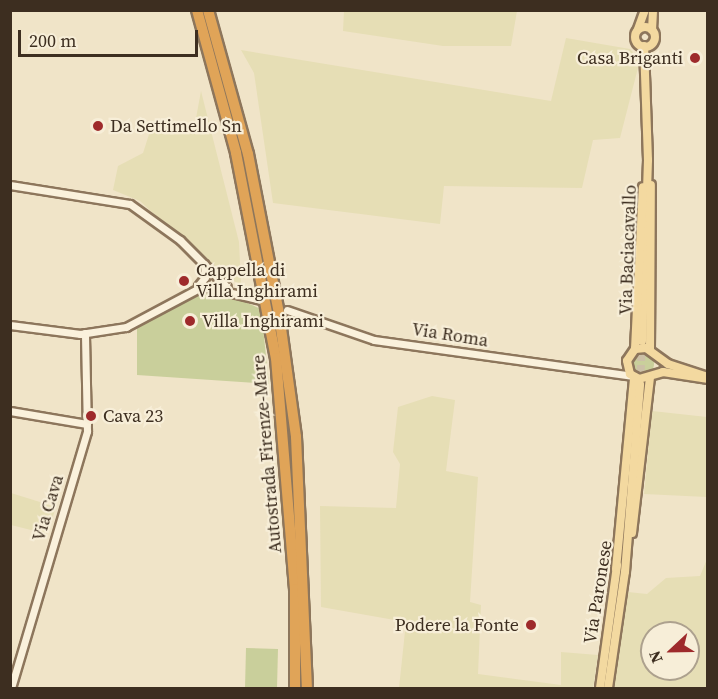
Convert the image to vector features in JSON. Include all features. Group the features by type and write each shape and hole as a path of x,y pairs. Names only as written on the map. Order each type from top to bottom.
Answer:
{"highway":[{"name":"Autostrada Firenze-Mare","path":"197,10 236,153 276,358 295,589 295,688"},
{"name":"Autostrada Firenze-Mare","path":"208,10 248,154 279,314 296,437 307,688"}],"main road":[{"path":"644,46 636,40 645,10"},
{"path":"644,46 653,42 653,10"},
{"path":"638,29 652,30"},
{"path":"635,349 650,349 654,201 648,160 644,46"},
{"path":"621,571 636,379 627,364 635,349 640,200 648,160"},
{"name":"Via Baciacavallo","path":"642,341 648,160"},
{"name":"Via Roma","path":"650,349 657,356 708,378"},
{"path":"621,571 639,500 652,377 657,356"},
{"name":"Via Roma","path":"636,379 708,378"},
{"name":"Via Paronese","path":"608,688 630,500 636,379"},
{"name":"Via Paronese","path":"600,688 621,571"}],"street":[{"path":"10,185 98,199 116,199 143,211 230,289"},
{"path":"10,325 86,333 131,326 196,288 205,277 204,264"},
{"path":"196,288 230,289 261,300"},
{"name":"Via Roma","path":"287,310 374,340 636,379"},
{"name":"Via Cava","path":"10,688 87,424 86,333"},
{"path":"612,374 627,364"},
{"path":"10,411 87,424"}],"shaded area":[{"path":"344,10 517,11 511,46 443,46 343,31"},
{"path":"566,38 630,49 640,60 620,138 593,140 582,188 444,186 440,224 273,203 254,73 241,50 551,101"},
{"path":"201,91 239,242 241,284 220,276 140,201 113,190 118,166 143,153 153,122 194,129"},
{"path":"432,396 455,400 446,471 478,477 470,602 481,605 478,674 561,685 561,652 598,655 593,688 399,688 406,622 321,607 320,506 396,508 400,464 393,452 398,407"},
{"path":"652,411 707,417 707,497 644,494"},
{"path":"11,493 56,507 47,534 11,525"},
{"path":"707,559 707,688 613,688 628,592 647,594 666,578 700,576"}],"green space":[{"path":"222,292 261,309 269,384 137,375 137,328 197,295"},
{"path":"643,353 651,356 654,364 651,372 643,375 635,372 632,364 635,356"},
{"path":"246,648 278,649 277,688 245,688"}],"tunnel":[{"path":"640,385 642,341"}],"place":[{"name":"Casa Briganti","path":"695,58"},
{"name":"Da Settimello Sn","path":"98,126"},
{"name":"Cappella di Villa Inghirami","path":"184,281"},
{"name":"Villa Inghirami","path":"190,321"},
{"name":"Cava 23","path":"91,416"},
{"name":"Podere la Fonte","path":"531,625"}]}
